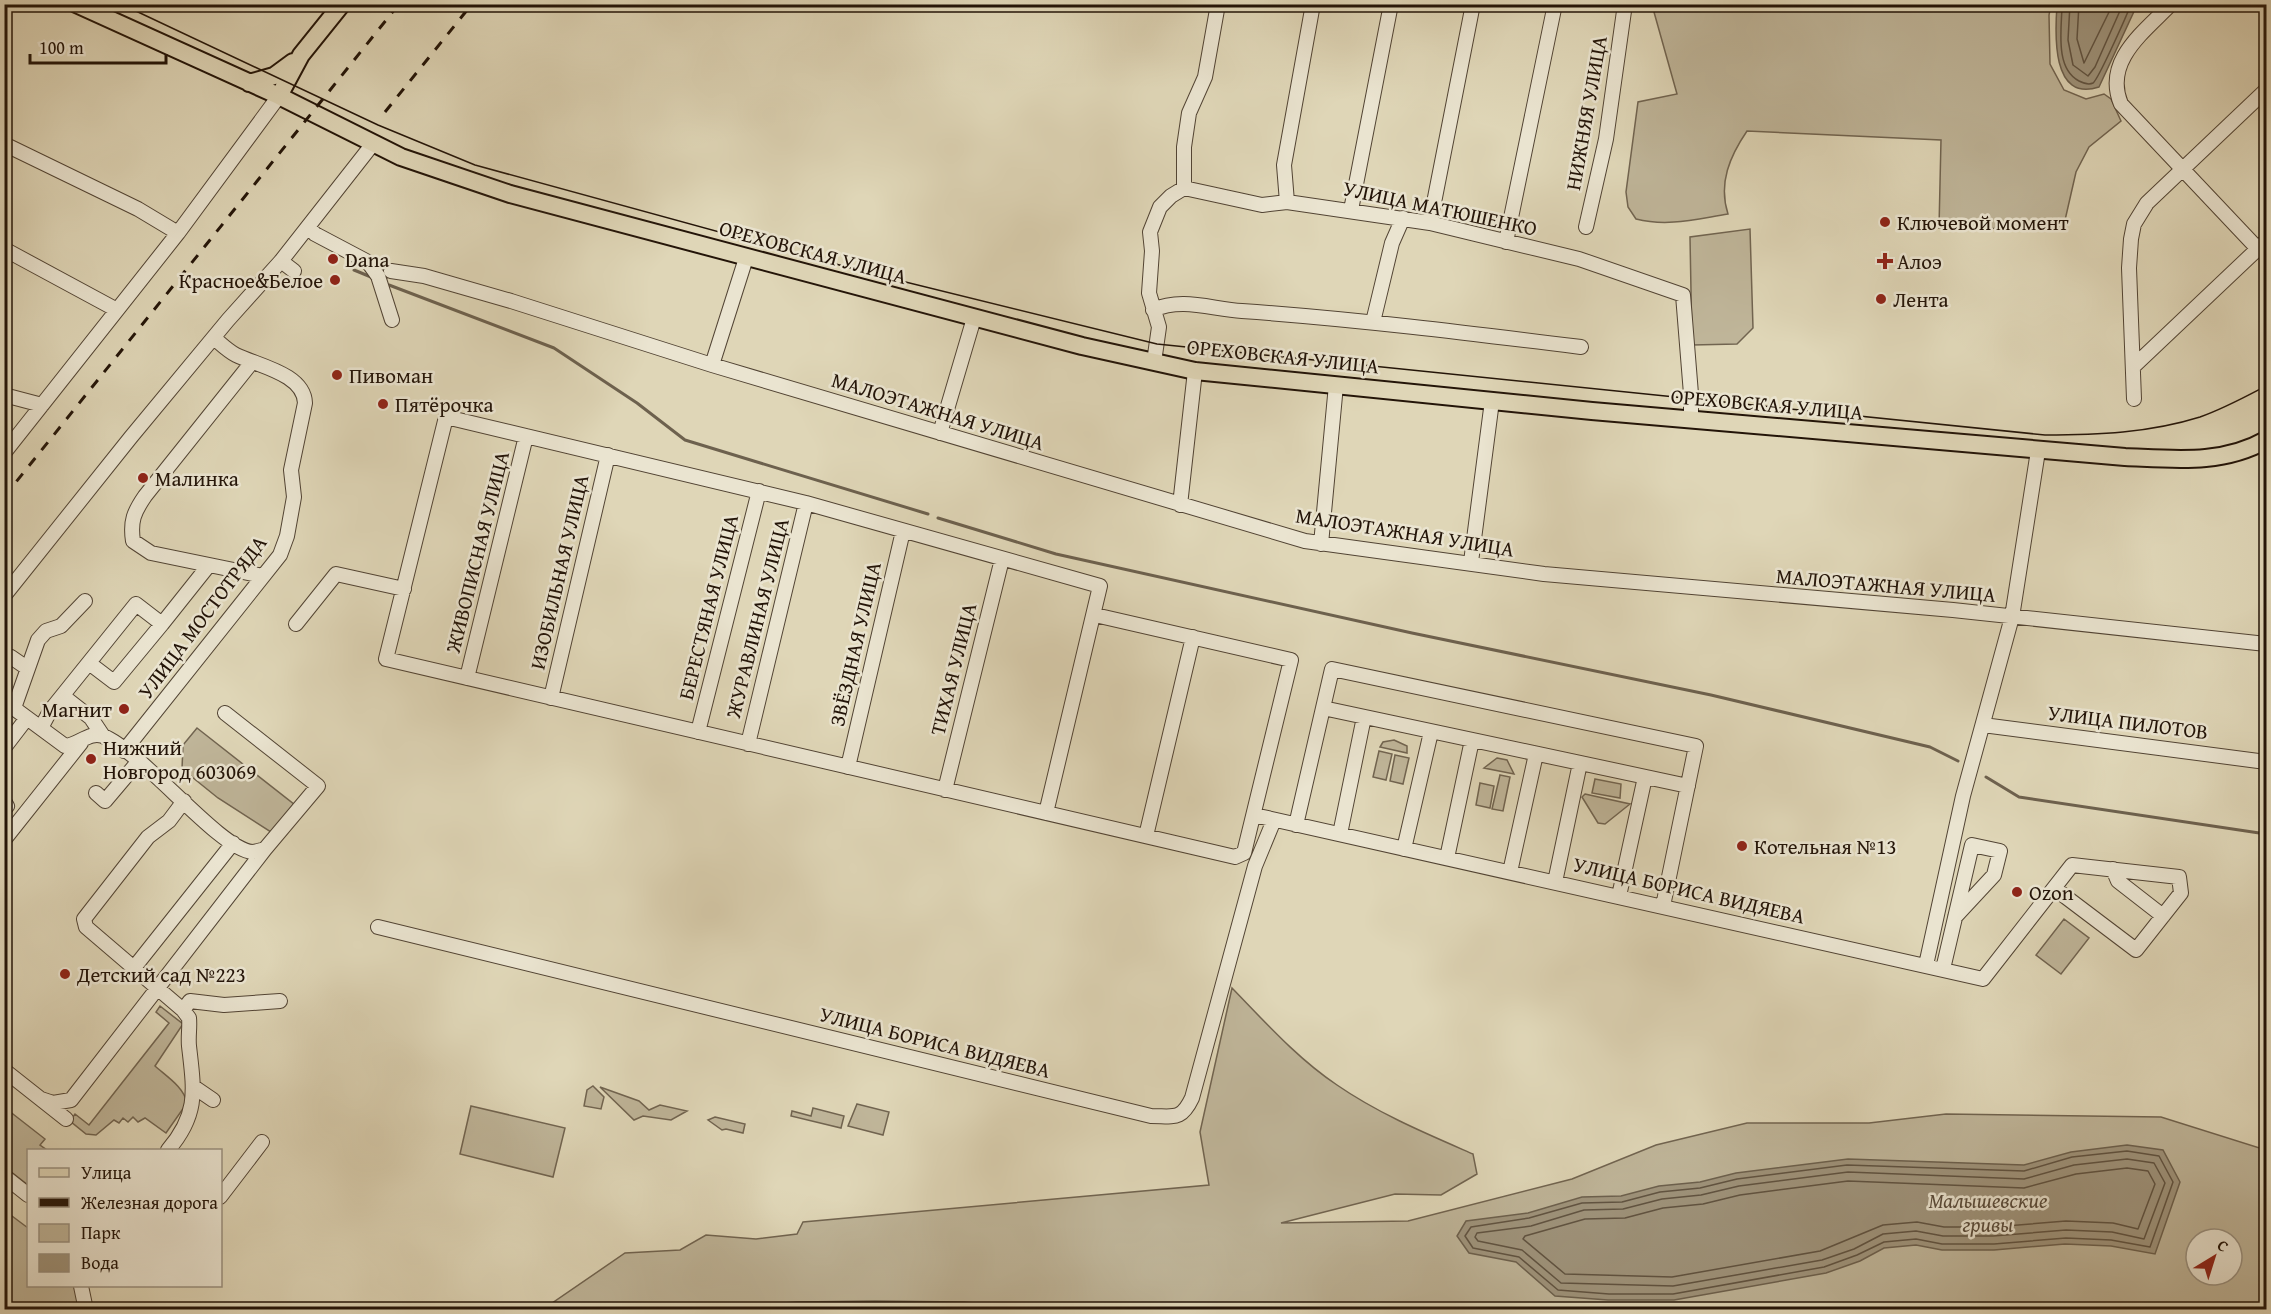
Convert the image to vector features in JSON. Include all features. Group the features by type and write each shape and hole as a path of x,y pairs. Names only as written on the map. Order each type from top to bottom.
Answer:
{"main road":[{"name":"ОРЕХОВСКАЯ УЛИЦА","path":"76,4 279,96 372,145 471,183 974,318 1195,371 1492,401 2038,451 2198,460 2222,457 2265,440"},
{"path":"279,96 301,55 342,4"},
{"path":"249,83 274,76 301,55"},
{"path":"301,55 294,85 304,108"}],"street":[{"path":"1154,362 1159,327 1149,293 1152,222 1160,207 1184,188 1184,147 1189,112 1205,77 1218,4"},
{"path":"1287,202 1284,165 1313,4"},
{"path":"1352,210 1390,4"},
{"path":"1430,223 1473,4"},
{"path":"1506,242 1555,4"},
{"name":"НИЖНЯЯ УЛИЦА","path":"1586,228 1606,139 1625,4"},
{"path":"2134,366 2262,245 2182,170 2121,104 2116,87 2117,68 2124,54 2171,4"},
{"path":"2134,399 2129,268 2134,224 2147,202 2266,90"},
{"path":"4,453 178,233 279,96"},
{"path":"4,144 138,209 178,233"},
{"path":"4,596 214,338 282,261 372,145"},
{"name":"УЛИЦА МАТЮШЕНКО","path":"1184,188 1262,205 1287,202 1430,223 1603,266 1683,295 1691,394 1690,419"},
{"path":"1373,322 1392,243 1404,218"},
{"path":"308,227 315,234 360,257 375,268 392,320"},
{"path":"4,249 117,310"},
{"path":"712,365 746,258"},
{"path":"282,261 294,271"},
{"name":"МАЛОЭТАЖНАЯ УЛИЦА","path":"391,271 435,279 712,365 1180,505 1322,544 1472,562 1544,574 1594,576 1671,587 1953,610 2266,644"},
{"path":"1153,310 1167,304 1181,303 1241,311 1373,322 1581,347"},
{"path":"940,433 974,318"},
{"name":"УЛИЦА МОСТОТРЯДА","path":"124,751 280,555 287,536 294,497 291,470 305,404 304,393 297,384 233,354 214,338"},
{"path":"252,362 133,513 134,541 151,553 263,576"},
{"path":"1180,505 1195,371"},
{"path":"1322,544 1336,385"},
{"path":"4,394 42,405"},
{"path":"1472,562 1492,401"},
{"path":"1046,813 1095,615 1100,586 806,503 446,417 386,659 945,790 1235,857 1241,856 1244,853 1254,815 1291,660 1095,615"},
{"name":"ЖИВОПИСНАЯ УЛИЦА","path":"467,678 526,436"},
{"path":"1926,965 1963,796 2012,617 2038,451"},
{"name":"ИЗОБИЛЬНАЯ УЛИЦА","path":"551,698 608,455"},
{"name":"БЕРЕСТЯНАЯ УЛИЦА","path":"698,732 759,491"},
{"name":"ЖУРАВЛИНАЯ УЛИЦА","path":"748,744 806,503"},
{"name":"ЗВЁЗДНАЯ УЛИЦА","path":"848,767 903,531"},
{"name":"ТИХАЯ УЛИЦА","path":"945,790 1002,559"},
{"path":"89,663 114,682 209,565"},
{"path":"296,624 336,573 404,589"},
{"path":"85,601 61,626 46,632 38,640 9,704 65,746 77,745 86,737 104,736"},
{"path":"41,728 43,722 136,604 162,624"},
{"path":"1146,836 1193,637"},
{"path":"11,657 27,668"},
{"path":"1296,825 1332,669 1685,744 1696,747 1663,906"},
{"path":"63,696 91,718 104,736 138,762 232,843 252,852 265,849"},
{"path":"1323,708 1688,786"},
{"path":"41,1099 53,1103 71,1100 265,849 318,786 225,713"},
{"path":"1340,834 1364,717"},
{"path":"4,748 27,718"},
{"name":"УЛИЦА ПИЛОТОВ","path":"1983,725 2160,746 2266,762"},
{"path":"1404,849 1431,732"},
{"path":"4,840 86,737"},
{"path":"1447,858 1472,740"},
{"path":"1510,872 1536,754"},
{"path":"96,793 105,801 138,762"},
{"path":"1555,882 1580,763"},
{"path":"1619,896 1644,777"},
{"path":"4,801 7,806 4,809"},
{"path":"169,1149 184,1131 191,1112 194,1087 189,1043 189,1018 183,1010 86,927 84,919 148,837 168,821 184,801"},
{"name":"УЛИЦА БОРИСА ВИДЯЕВА","path":"1254,815 1983,979 2054,888 2072,865 2179,877 2181,893 2136,950 2054,888"},
{"name":"УЛИЦА БОРИСА ВИДЯЕВА","path":"378,927 1151,1116 1178,1116 1186,1111 1192,1098 1256,866 1274,820"},
{"path":"133,969 232,843"},
{"path":"1943,969 1955,917 1972,846 2000,851 1994,875 1955,917"},
{"path":"2113,869 2118,881 2163,916"},
{"path":"183,1010 190,1001 224,1005 280,1001"},
{"path":"4,1070 66,1119"},
{"path":"194,1087 213,1100"},
{"path":"222,1194 262,1142"},
{"path":"4,1176 27,1194"},
{"path":"81,1287 86,1310"}],"green space":[{"path":"1652,5 2051,5 2049,15 2050,64 2064,90 2086,99 2104,94 2111,99 2121,121 2089,147 2076,172 2063,229 1939,228 1941,140 1747,131 1735,150 1727,170 1724,191 1728,214 1671,222 1636,219 1628,207 1626,192 1638,102 1677,94"},
{"path":"1750,229 1753,328 1737,344 1692,345 1690,237"},
{"path":"197,728 295,805 274,834 218,798 182,769 183,745"},
{"path":"1394,740 1407,746 1407,753 1380,747 1383,742"},
{"path":"1379,751 1392,754 1386,780 1373,777"},
{"path":"1395,755 1409,758 1403,784 1390,781"},
{"path":"1497,758 1507,760 1514,774 1484,768"},
{"path":"1500,775 1510,777 1503,811 1492,809"},
{"path":"1595,779 1621,784 1620,798 1592,793"},
{"path":"1480,783 1494,786 1490,808 1476,805"},
{"path":"1585,794 1630,804 1605,824 1598,823 1582,797"},
{"path":"2064,919 2089,938 2061,974 2036,955"},
{"name":"Малышевские гривы","path":"1232,988 1295,1052 1337,1085 1386,1114 1473,1154 1477,1174 1441,1195 1395,1194 1281,1223 1408,1221 1572,1179 1656,1145 1747,1123 1869,1123 1946,1114 2161,1117 2266,1150 2266,1309 542,1310 625,1253 680,1250 706,1235 756,1239 797,1234 803,1222 1209,1185 1200,1132"},
{"path":"160,1006 183,1024 155,1066 178,1087 187,1103 166,1133 145,1118 138,1122 133,1117 128,1122 123,1118 119,1123 114,1120 96,1135 86,1134 70,1121 75,1114 89,1125 169,1023 156,1012"},
{"path":"593,1086 604,1097 601,1109 584,1106 587,1090"},
{"path":"600,1087 639,1101 649,1110 660,1105 687,1111 671,1120 643,1116 634,1120"},
{"path":"857,1104 889,1112 883,1135 848,1126"},
{"path":"471,1106 565,1128 553,1177 460,1154"},
{"path":"4,1107 45,1139 40,1145 46,1149 27,1149 27,1184 5,1167"},
{"path":"813,1108 844,1116 841,1128 791,1116 792,1111 811,1116"},
{"path":"715,1117 745,1124 743,1133 722,1130 708,1120"},
{"path":"4,1210 27,1227 27,1287 77,1287 86,1309 5,1309"}],"water":[{"path":"2057,5 2137,5 2099,87 2083,89 2072,85 2064,75 2057,47"},
{"path":"2127,1145 2163,1150 2180,1182 2155,1254 2111,1246 2065,1244 1994,1250 1942,1250 1916,1245 1884,1248 1860,1261 1826,1273 1674,1300 1608,1300 1555,1296 1516,1262 1469,1253 1457,1236 1466,1221 1528,1213 1582,1197 1621,1196 1659,1186 1700,1182 1736,1173 1848,1159 2024,1165 2071,1152"},
{"path":"797,1302 964,1302 1041,1309 698,1309"}],"waterway":[{"path":"354,270 371,277"},
{"path":"389,285 554,348 637,403 685,440 928,514"},
{"path":"938,518 1056,554 1412,633 1711,695 1930,747 1958,761"},
{"path":"1986,777 2019,797 2266,834"}],"tram line":[{"path":"121,4 378,125 475,165 865,272 1157,344 2045,435 2123,432 2162,427 2200,417 2266,386"}],"railway":[{"path":"4,497 399,4"},
{"path":"385,112 472,4"}],"place":[{"name":"Ключевой момент","path":"1885,222"},
{"name":"Dana","path":"333,259"},
{"name":"Алоэ","path":"1885,261"},
{"name":"Красное&Белое","path":"335,280"},
{"name":"Лента","path":"1881,299"},
{"name":"Пивоман","path":"337,375"},
{"name":"Пятёрочка","path":"383,404"},
{"name":"Малинка","path":"143,478"},
{"name":"Магнит","path":"124,709"},
{"name":"Нижний Новгород 603069","path":"91,759"},
{"name":"Котельная №13","path":"1742,846"},
{"name":"Ozon","path":"2017,892"},
{"name":"Детский сад №223","path":"65,974"}]}
